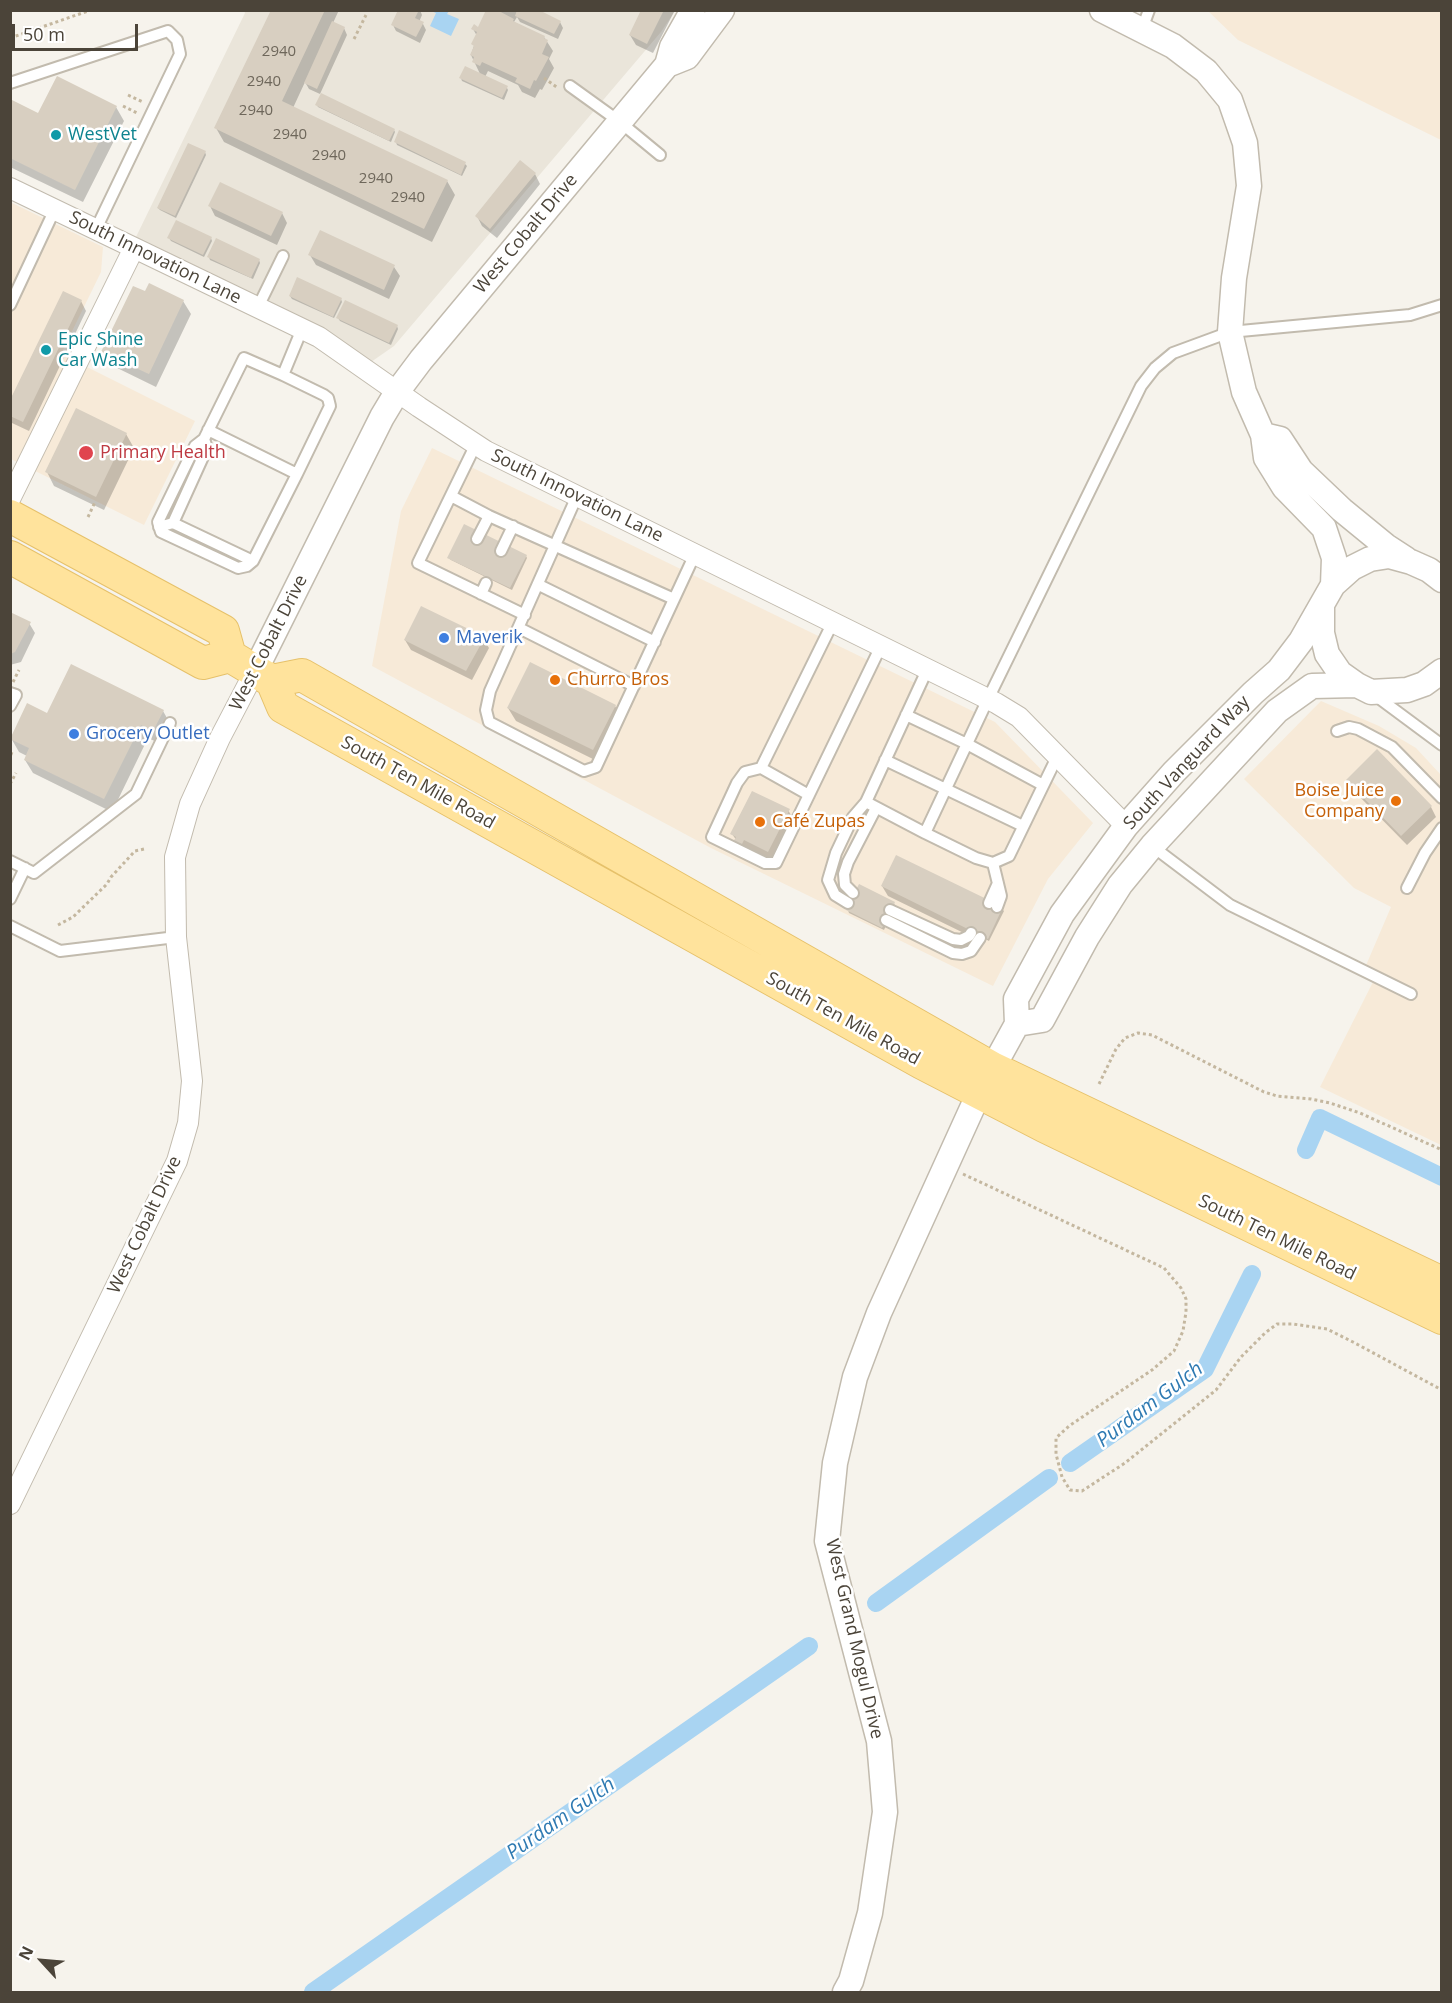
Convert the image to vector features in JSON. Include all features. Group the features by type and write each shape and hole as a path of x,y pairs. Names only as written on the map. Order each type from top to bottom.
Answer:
{"main road":[{"path":"10,516 223,631 252,669"},
{"name":"South Ten Mile Road","path":"10,557 203,663 302,675 986,1080 1442,1283"},
{"name":"South Ten Mile Road","path":"986,1080 1044,1126 1442,1318"}],"street":[{"name":"West Cobalt Drive","path":"10,1504 177,1161 189,1123 192,1081 176,937 175,857 190,804 220,738 252,669 397,392 421,360 667,64 672,47 693,10"},
{"name":"West Cobalt Drive","path":"667,64 687,57 722,10"},
{"path":"1102,10 1146,20 1173,46 1206,71 1230,100 1245,143 1250,186 1234,278 1230,332 1244,392 1263,435 1266,459 1284,487 1324,528 1334,558 1322,633 1327,654 1340,673 1364,689"},
{"name":"South Innovation Lane","path":"10,188 319,337 486,451 988,699 1019,717 1126,826"},
{"path":"10,499 134,248"},
{"path":"1263,435 1280,439 1301,471 1342,510 1386,546 1439,576"},
{"path":"1327,594 1352,568 1370,559 1389,556 1411,562"},
{"name":"South Vanguard Way","path":"986,1080 1017,1024 1016,999 1062,914 1126,826 1174,772 1279,670 1302,641 1327,594"},
{"name":"South Vanguard Way","path":"1017,1024 1042,1020 1087,937 1120,885 1152,846 1277,711 1312,686 1407,690 1425,684 1442,671"},
{"name":"West Grand Mogul Drive","path":"845,1992 851,1981 870,1913 885,1812 879,1742 827,1541 835,1463 855,1377 879,1313 986,1080"}],"lane":[{"path":"10,83 168,31 177,40 180,54 96,229"},
{"path":"567,90 620,122 660,155"},
{"path":"10,305 55,209"},
{"path":"258,307 283,256"},
{"path":"925,833 1141,386 1155,368 1173,353 1230,332 1410,315 1442,305"},
{"path":"283,375 302,328"},
{"path":"244,358 283,375 324,395 328,398 330,406 253,561 247,566 238,568 166,536 161,532 158,522 195,446 206,434 244,358"},
{"path":"206,434 297,474"},
{"path":"173,523 207,448 206,434"},
{"path":"476,444 418,562 458,576 481,594 525,615"},
{"path":"182,473 193,479"},
{"path":"451,496 489,516 674,599"},
{"path":"577,496 490,691 486,710 489,722 584,771 596,767 695,554"},
{"path":"477,539 489,516"},
{"path":"159,527 173,523 253,561"},
{"path":"501,551 513,526"},
{"path":"481,594 486,583"},
{"path":"539,585 654,642"},
{"path":"761,768 833,622"},
{"path":"519,628 634,686"},
{"path":"809,795 761,768 745,772 737,783 712,837 765,863 776,863 809,795 881,646"},
{"path":"876,808 844,874 850,898 835,895 828,880 836,853 853,817 866,802 928,668"},
{"path":"1364,689 1442,745"},
{"path":"10,693 16,695 10,706"},
{"path":"906,715 967,744 1043,785"},
{"path":"10,861 34,873 136,794 170,723"},
{"path":"1337,731 1349,727 1358,729 1392,747 1442,798"},
{"path":"866,802 976,858 993,863 1009,856 1057,757"},
{"path":"885,760 1023,826"},
{"path":"1407,888 1425,853 1442,828"},
{"path":"1152,846 1230,905 1411,994"},
{"path":"993,863 998,883 993,905"},
{"path":"10,899 25,868"},
{"path":"888,915 953,952 962,954 971,951 976,935"},
{"path":"10,926 60,951 176,937"}],"path":[{"path":"10,38 91,10"},
{"path":"354,39 366,15"},
{"path":"544,78 567,90"},
{"path":"88,517 95,502"},
{"path":"10,753 15,755"},
{"path":"10,784 16,773"},
{"path":"58,925 73,917 107,884 135,851 144,849"},
{"path":"1099,1084 1116,1049 1125,1038 1138,1033 1152,1035 1264,1092 1277,1096 1330,1103 1360,1113 1442,1150"},
{"path":"960,1173 1164,1268 1181,1288 1186,1299 1183,1331 1174,1351 1152,1370 1069,1426 1056,1438 1056,1454 1062,1477 1070,1491 1082,1491 1125,1463 1216,1390 1241,1357 1277,1324 1328,1329 1442,1390"}],"shaded area":[{"path":"1207,10 1441,11 1441,140 1238,40"},
{"path":"244,11 675,11 661,32 394,346 371,362 325,329 136,237"},
{"path":"10,202 103,247 101,272 61,354 195,421 144,525 11,459"},
{"path":"432,448 995,722 1093,823 1048,879 993,986 711,848 372,666 401,511"},
{"path":"1321,701 1379,726 1416,748 1441,775 1441,1145 1320,1087 1375,978 1364,970 1391,907 1354,888 1244,779"}],"water":[{"path":"431,11 449,11 447,14 459,19 451,36 430,26 436,13"}],"building":[{"path":"271,10 325,10 282,101 448,180 424,229 214,128"},
{"path":"398,10 419,10 415,18 424,22 416,37 391,25"},
{"path":"486,10 497,10 514,19 513,21 545,36 544,38 548,40 542,54 549,57 530,89 515,82 517,78 482,62 480,66 472,62 474,57 470,55 474,46 471,44 477,32 471,29 474,24 478,27"},
{"path":"517,10 539,10 561,21 554,34 515,16"},
{"path":"641,10 664,10 647,44 629,35"},
{"path":"332,21 345,27 317,89 304,83"},
{"path":"465,66 508,86 502,98 459,78"},
{"name":"WestVet","path":"57,76 117,106 75,190 10,158 10,99 38,113"},
{"path":"321,93 395,129 389,141 315,105"},
{"path":"399,130 466,162 461,175 394,142"},
{"path":"188,143 206,151 175,216 157,208"},
{"path":"520,160 536,173 490,229 475,216"},
{"path":"220,182 283,212 271,236 208,206"},
{"path":"176,220 212,237 203,255 167,238"},
{"path":"320,230 395,265 384,290 308,255"},
{"path":"216,238 260,259 251,278 207,257"},
{"path":"297,277 342,298 333,317 289,296"},
{"path":"149,283 184,300 149,374 101,352 133,286 145,291"},
{"name":"Epic Shine Car Wash","path":"63,291 82,300 23,422 10,416 10,400"},
{"path":"345,300 398,325 389,343 336,318"},
{"name":"Primary Health","path":"76,408 127,433 96,497 45,472"},
{"path":"464,524 527,555 510,588 447,558"},
{"name":"Maverik","path":"421,606 485,637 466,671 404,640"},
{"path":"10,612 31,622 15,652 10,654"},
{"path":"530,662 616,705 593,750 507,708"},
{"name":"Grocery Outlet","path":"71,664 164,710 153,731 141,725 104,799 24,760 29,748 10,739 27,703 47,713"},
{"path":"1377,749 1432,806 1401,836 1346,780"},
{"name":"Café Zupas","path":"752,791 790,809 768,852 744,840 741,846 733,842 736,837 730,834"},
{"path":"896,855 1003,907 988,939 881,886"},
{"path":"859,884 895,902 882,928 846,910"}],"waterway":[{"name":"Purdam Gulch","path":"1306,1150 1320,1118 1442,1177"},
{"name":"Purdam Gulch","path":"1070,1463 1205,1369 1252,1274"},
{"name":"Purdam Gulch","path":"876,1603 1049,1478"},
{"name":"Purdam Gulch","path":"313,1992 809,1646"}],"place":[{"name":"WestVet","path":"56,135"},
{"name":"Epic Shine Car Wash","path":"46,350"},
{"name":"Primary Health","path":"86,453"},
{"name":"Maverik","path":"444,638"},
{"name":"Churro Bros","path":"555,680"},
{"name":"Grocery Outlet","path":"74,734"},
{"name":"Boise Juice Company","path":"1396,801"},
{"name":"Café Zupas","path":"760,822"}]}
